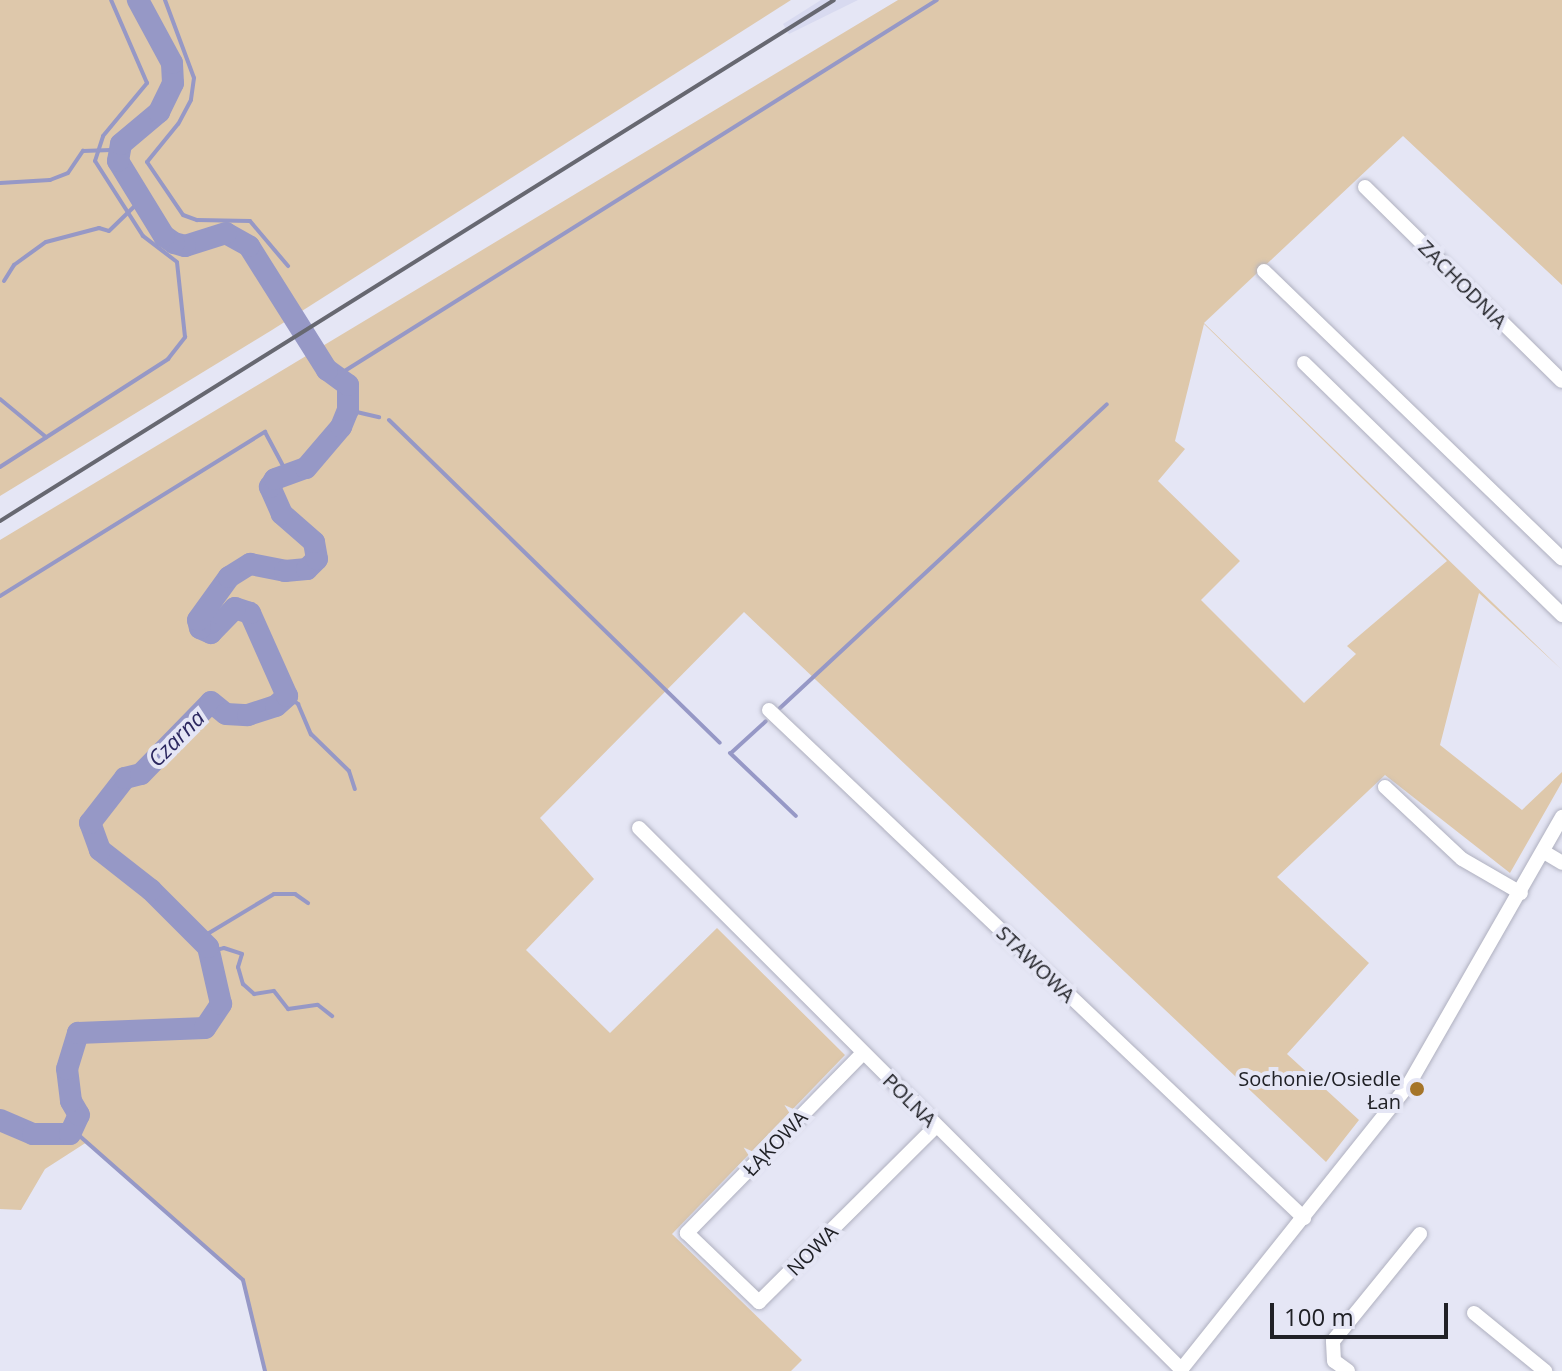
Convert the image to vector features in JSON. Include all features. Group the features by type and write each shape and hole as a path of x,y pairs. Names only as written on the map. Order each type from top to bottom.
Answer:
{"street":[{"name":"ZACHODNIA","path":"1365,187 1562,381"},
{"path":"1264,271 1562,559"},
{"path":"1304,363 1562,615"},
{"name":"STAWOWA","path":"769,710 1304,1218"},
{"path":"1385,787 1462,859 1521,893"},
{"path":"1186,1369 1409,1084 1562,817"},
{"name":"POLNA","path":"639,828 936,1126 1186,1369"},
{"path":"1544,852 1562,863"},
{"name":"ŁĄKOWA","path":"687,1233 863,1053"},
{"name":"NOWA","path":"687,1233 759,1302 936,1126"},
{"path":"1348,1371 1334,1361 1333,1341 1420,1234"},
{"path":"1474,1313 1545,1371"}],"shaded area":[{"path":"0,0 791,0 272,330 0,496"},
{"path":"821,0 858,0 789,34 783,24"},
{"path":"898,0 1562,0 1562,285 1403,136 1204,323 1562,670 1479,593 1440,745 1522,810 1562,772 1562,782 1510,873 1385,775 1277,877 1369,963 1287,1054 1359,1120 1326,1162 744,612 540,818 594,879 526,950 610,1033 717,928 845,1055 672,1234 802,1360 791,1371 265,1371 243,1280 87,1142 45,1169 21,1210 0,1209 0,540","holes":["1204,324 1447,561 1347,646 1356,654 1304,703 1201,600 1240,561 1158,481 1185,449 1175,441"]}],"waterway":[{"path":"0,467 168,359 185,337 177,262 143,236 95,161 103,136 147,83 111,0"},
{"name":"Czarna","path":"0,1120 33,1134 70,1134 79,1115 71,1101 67,1069 78,1033 205,1028 221,1004 208,947 151,890 100,850 90,823 125,778 141,774 211,702 226,714 248,715 276,706 287,696 250,613 235,608 211,633 200,628 198,620 229,577 250,564 285,571 307,569 317,559 314,542 282,514 270,487 275,479 306,468 341,427 348,410 348,385 327,370 249,246 226,233 185,246 174,243 164,236 118,161 121,144 159,112 173,83 172,63 138,0"},
{"path":"165,0 194,78 191,100 178,124 147,162 183,215 197,220 250,221 288,266"},
{"path":"335,377 937,0"},
{"path":"0,183 50,180 68,173 83,151 118,150"},
{"path":"4,281 14,265 46,242 99,228 109,231 143,198"},
{"path":"0,399 46,437"},
{"path":"780,708 1107,404"},
{"path":"348,410 379,417"},
{"path":"389,420 720,743"},
{"path":"0,596 265,432 289,477"},
{"path":"287,696 298,704 311,734 349,771 355,789"},
{"path":"731,753 766,721"},
{"path":"730,753 796,816"},
{"path":"199,939 274,894 295,894 308,903"},
{"path":"208,952 224,948 242,954 238,967 243,984 254,994 274,991 288,1009 318,1005 332,1016"},
{"path":"74,1131 243,1280 265,1371"}],"railway":[{"path":"0,521 834,0"}],"place":[{"name":"Sochonie/Osiedle Łan","path":"1417,1089"}]}
